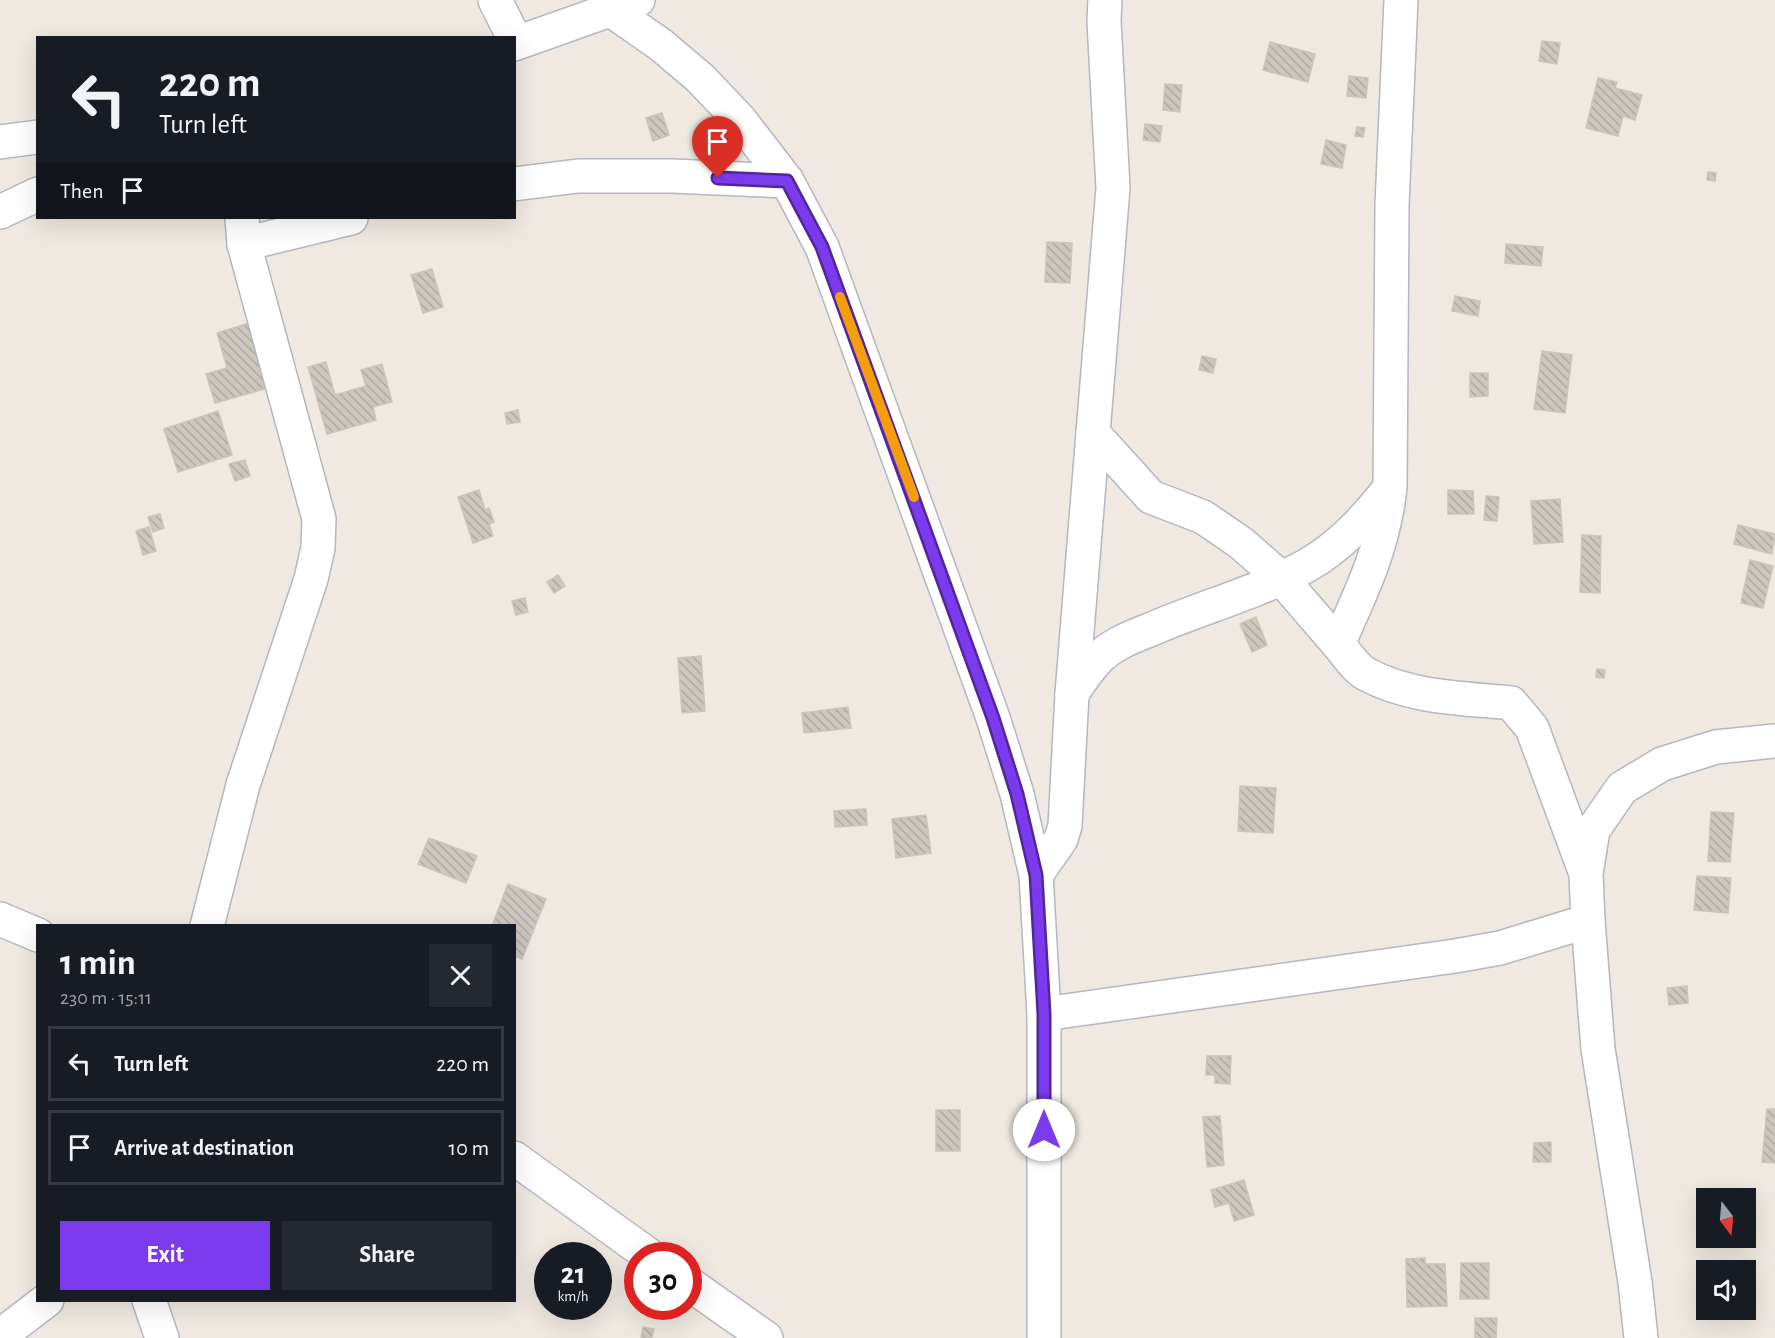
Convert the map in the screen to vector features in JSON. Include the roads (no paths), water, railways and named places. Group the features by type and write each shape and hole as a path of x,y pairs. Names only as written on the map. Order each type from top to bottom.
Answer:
{"street":[{"path":"495,0 513,36"},
{"path":"1036,875 1061,839 1065,826 1072,694 1113,188 1104,21 1105,0"},
{"path":"1338,644 1366,583 1380,545 1387,515 1390,487 1392,205 1401,0"},
{"path":"516,41 625,5 661,45 700,78 740,120 787,181 822,247 993,718 1017,794 1036,875 1044,1014 1044,1338"},
{"path":"0,142 36,137"},
{"path":"516,184 578,176 672,176 787,181"},
{"path":"0,212 36,195"},
{"path":"208,924 243,785 311,579 318,548 319,519 243,231 343,219"},
{"path":"1093,433 1151,497 1190,511 1216,526 1241,543 1281,578 1364,673 1398,686 1436,696 1511,703 1532,728 1586,874"},
{"path":"1072,694 1085,673 1104,653 1129,639 1308,565 1363,522 1390,487"},
{"path":"1641,1338 1635,1282 1598,1049 1586,874 1593,830 1622,788 1662,764 1716,747 1775,741"},
{"path":"0,919 36,934"},
{"path":"1044,1014 1455,956 1500,948 1588,921"},
{"path":"516,1159 529,1166 631,1242"},
{"path":"702,1293 766,1338"},
{"path":"0,1336 44,1302"},
{"path":"150,1302 162,1338"}]}
